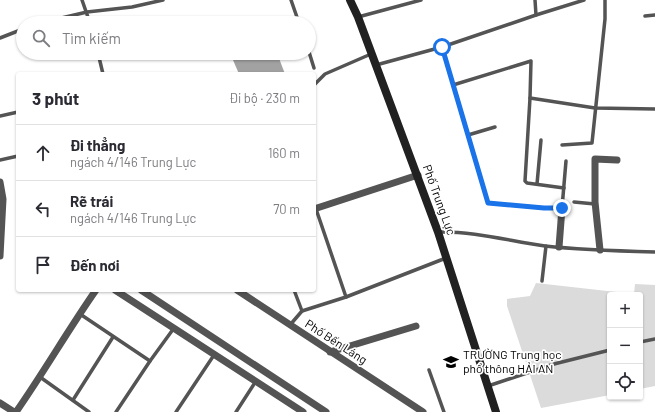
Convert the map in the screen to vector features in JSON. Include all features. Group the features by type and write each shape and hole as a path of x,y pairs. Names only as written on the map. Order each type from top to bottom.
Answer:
{"street":[{"name":"Phố Trung Lực","path":"350,0 358,17 418,175 496,412"},
{"path":"600,250 595,204 595,159 617,160"},
{"path":"316,209 418,175"},
{"path":"0,182 3,199 0,256"},
{"path":"559,247 562,208"},
{"path":"0,403 15,412 40,377 95,292"},
{"path":"118,292 302,412"},
{"path":"144,292 326,412"},
{"name":"Phố Bến Láng","path":"240,292 423,412"},
{"path":"330,352 416,326"}],"lane":[{"path":"82,0 87,16"},
{"path":"69,16 86,12 132,7 163,0"},
{"path":"291,0 297,16"},
{"path":"358,17 421,0"},
{"path":"535,0 536,15"},
{"path":"376,65 442,47 584,0"},
{"path":"562,145 592,143 605,19 605,0"},
{"path":"645,16 655,16"},
{"path":"0,38 16,32"},
{"path":"442,47 488,203 544,208 562,208 566,161"},
{"path":"316,83 325,74 371,54"},
{"path":"100,60 103,72"},
{"path":"312,60 314,68"},
{"path":"453,85 531,61 530,98 524,178 527,183 564,188"},
{"path":"530,98 595,108 655,109"},
{"path":"0,116 16,112"},
{"path":"468,135 495,127"},
{"path":"537,184 541,140"},
{"path":"0,160 16,156"},
{"path":"574,202 595,204"},
{"path":"316,212 346,297"},
{"path":"438,232 456,232 546,246 655,252"},
{"path":"542,281 546,246"},
{"path":"290,324 302,311 346,297 446,258"},
{"path":"295,292 302,311"},
{"path":"80,314 150,361"},
{"path":"116,412 174,328"},
{"path":"73,400 113,336"},
{"path":"643,341 655,339"},
{"path":"487,386 554,364 607,351"},
{"path":"176,412 214,354"},
{"path":"429,370 444,412"},
{"path":"40,377 89,412"},
{"path":"236,412 256,381"}],"shaded area":[{"path":"233,60 280,60 284,72 238,72"},
{"path":"536,283 616,292 607,292 607,396 541,408 507,306 507,299 530,296"},
{"path":"635,284 655,285 655,386 643,388 643,292 634,292"}],"place":[{"name":"TRƯỜNG Trung học phổ thông HẢI AN","path":"451,362"}],"route":[{"path":"442,47 488,203 544,208 562,208"}]}
